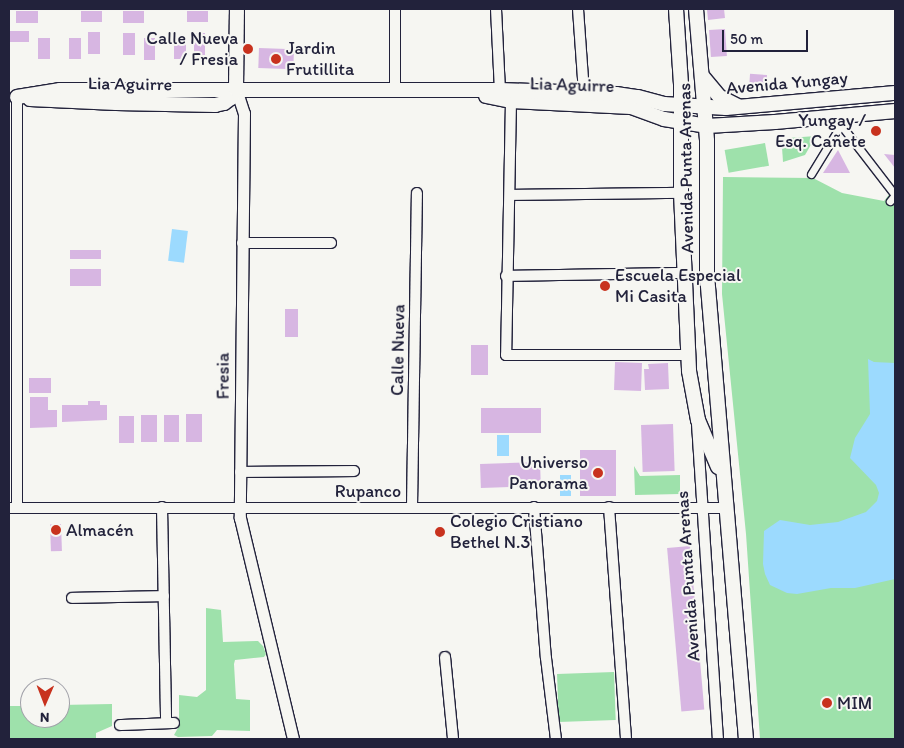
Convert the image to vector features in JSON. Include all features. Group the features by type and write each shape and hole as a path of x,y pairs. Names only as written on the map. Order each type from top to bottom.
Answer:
{"main road":[{"name":"Fresia","path":"236,90 237,9"},
{"name":"Avenida Punta Arenas","path":"676,9 682,106 682,194 688,355 696,410 704,436 722,477"},
{"name":"Avenida Punta Arenas","path":"696,9 707,126 707,275 722,477 746,739"},
{"path":"703,76 720,97 741,107"},
{"name":"Lia Aguirre","path":"13,97 60,90 500,90 638,97 682,106"},
{"name":"Lia Aguirre","path":"458,91 511,101 631,107 682,123"},
{"name":"Avenida Yungay","path":"682,106 706,108 741,107 895,93"},
{"name":"Avenida Yungay","path":"682,123 707,126 895,111"}],"street":[{"path":"395,9 395,90"},
{"path":"496,9 500,90"},
{"path":"578,9 584,93"},
{"name":"Fresia","path":"236,90 244,113 240,507 242,528 293,739"},
{"path":"13,97 13,508"},
{"path":"511,101 510,195 507,209 506,355 688,355"},
{"path":"811,174 841,125 895,195 890,201"},
{"name":"Calle Nueva","path":"412,507 417,193"},
{"path":"510,195 682,194"},
{"path":"242,243 331,243"},
{"path":"506,276 685,273"},
{"name":"Avenida Punta Arenas","path":"696,410 718,739"},
{"path":"240,472 354,471"},
{"path":"120,725 170,723 162,507"},
{"path":"534,507 549,686 556,739"},
{"path":"609,507 626,739"},
{"name":"Rupanco","path":"13,508 726,508"},
{"path":"72,598 164,596"},
{"path":"445,657 453,739"}],"green space":[{"path":"816,136 805,155 783,162 782,147 788,138"},
{"path":"765,143 769,166 729,173 725,150"},
{"path":"723,177 813,178 842,193 884,201 895,187 895,739 760,739 746,534 722,294"},
{"path":"634,466 640,476 680,475 680,494 635,495"},
{"path":"206,608 221,610 223,642 258,641 263,646 266,654 264,657 235,660 234,664 236,699 250,700 250,731 217,730 212,736 178,737 174,735 179,726 179,695 197,697 206,690"},
{"path":"614,672 616,720 559,722 557,674"},
{"path":"112,704 112,726 96,733 96,739 9,739 9,706 20,706 20,728 70,728 70,705"}],"water":[{"path":"172,229 188,231 184,263 168,261"},
{"path":"868,359 874,362 895,363 895,579 855,588 831,588 797,594 787,593 770,585 765,574 763,564 764,531 780,520 810,525 838,522 866,512 877,501 879,493 876,485 850,458 855,438 870,414"},
{"path":"497,435 509,435 509,456 497,456"},
{"path":"560,475 571,475 571,496 560,496"}],"building":[{"path":"707,9 724,9 725,18 708,20"},
{"path":"16,11 38,11 38,23 16,23"},
{"path":"81,11 102,11 102,22 81,22"},
{"path":"123,11 144,11 144,23 123,23"},
{"path":"187,11 208,11 208,22 187,22"},
{"path":"725,29 727,56 711,57 709,30"},
{"path":"9,31 29,31 29,42 9,42"},
{"path":"88,32 100,32 100,54 88,54"},
{"path":"123,33 135,33 135,55 123,55"},
{"path":"194,33 205,33 205,55 194,55"},
{"path":"38,38 50,38 50,59 38,59"},
{"path":"69,38 81,38 81,59 69,59"},
{"path":"144,38 155,38 155,60 144,60"},
{"path":"174,38 186,38 186,59 174,59"},
{"name":"Jardin Frutillita","path":"259,48 294,49 293,69 258,68"},
{"path":"750,74 767,75 766,90 749,89"},
{"path":"838,150 850,173 823,173"},
{"path":"884,154 895,155 895,168"},
{"path":"70,250 101,250 101,259 70,259"},
{"path":"70,269 101,269 101,286 70,286"},
{"path":"285,309 298,309 298,337 285,337"},
{"path":"471,345 488,345 488,375 471,375"},
{"path":"615,362 642,363 641,391 614,390"},
{"path":"668,363 669,389 645,390 644,369 649,369 648,364"},
{"path":"29,378 51,378 51,393 29,393"},
{"path":"30,397 48,397 48,410 57,410 57,427 30,428"},
{"path":"88,401 100,401 100,405 107,405 107,420 62,422 62,405 88,405"},
{"path":"481,408 541,408 541,433 481,433"},
{"path":"186,414 202,414 202,442 186,442"},
{"path":"141,415 157,415 157,442 141,442"},
{"path":"164,415 179,415 179,442 164,442"},
{"path":"119,416 134,416 134,443 119,443"},
{"path":"673,424 675,471 643,472 641,425"},
{"name":"Universo Panorama","path":"580,450 616,450 616,496 580,496"},
{"path":"540,462 541,486 481,488 480,464"},
{"path":"50,524 61,524 62,551 51,551"},
{"path":"690,546 704,709 681,711 667,548"}],"place":[{"name":"Calle Nueva / Fresia","path":"248,49"},
{"name":"Jardin Frutillita","path":"276,59"},
{"name":"Yungay / Esq. Cañete","path":"876,131"},
{"name":"Escuela Especial Mi Casita","path":"605,286"},
{"name":"Universo Panorama","path":"598,473"},
{"name":"Almacén","path":"56,530"},
{"name":"Colegio Cristiano Bethel N.3","path":"440,532"},
{"name":"MIM","path":"827,703"}]}
